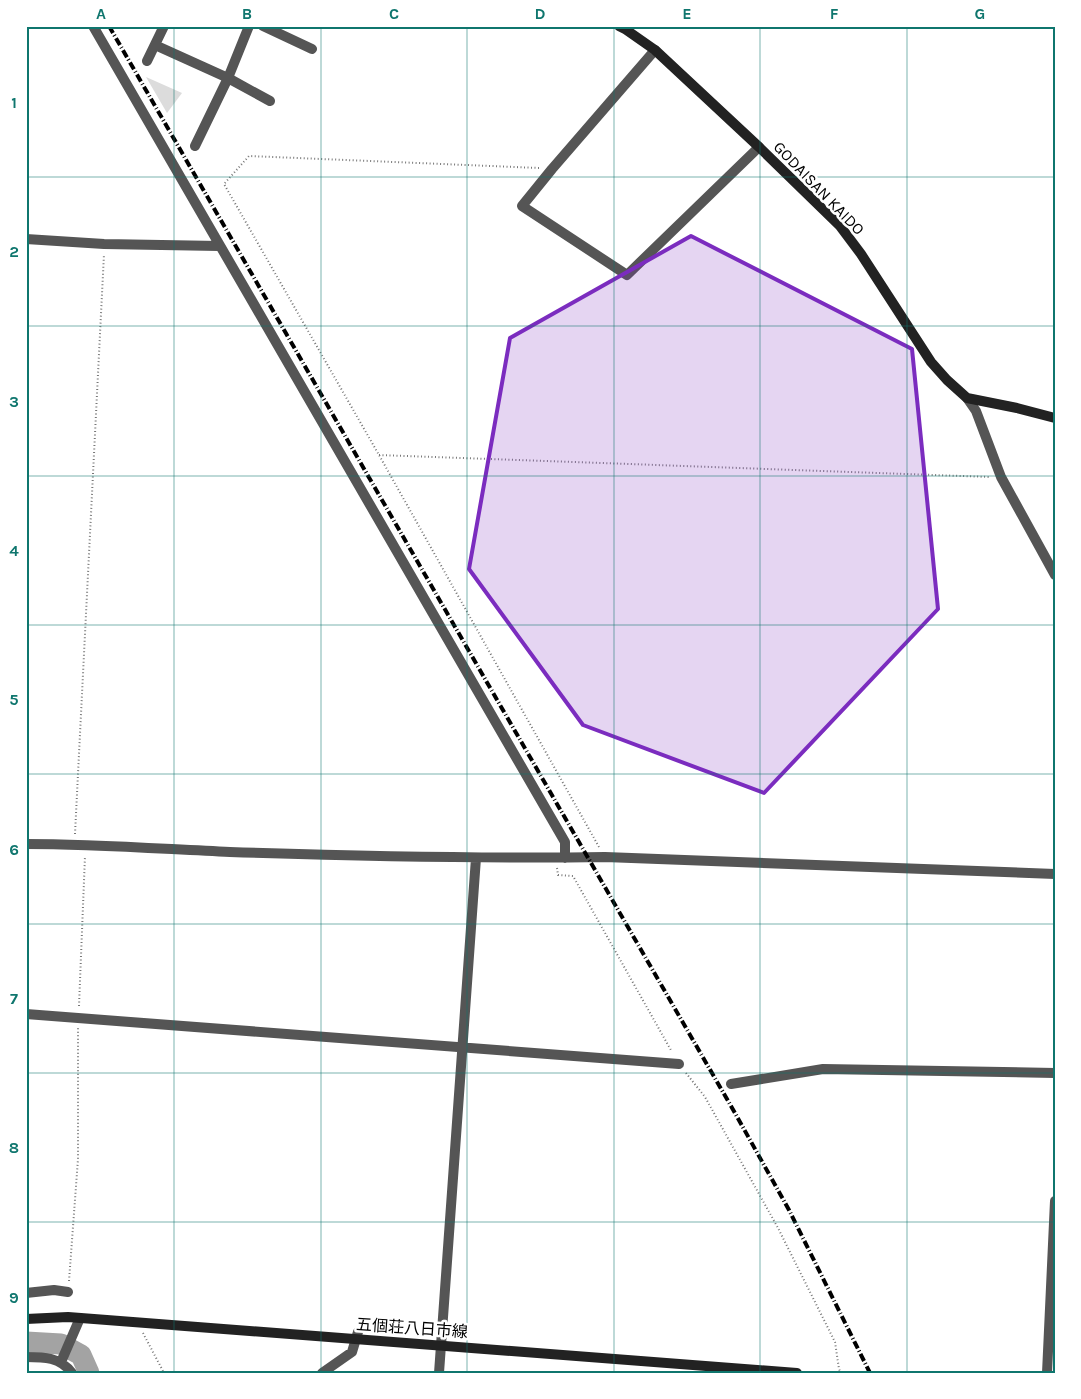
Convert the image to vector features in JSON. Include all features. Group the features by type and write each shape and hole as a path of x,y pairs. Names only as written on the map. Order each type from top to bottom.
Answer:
{"main road":[{"name":"GODAISAN KAIDO","path":"619,26 655,50 840,226 861,254 930,362 967,398"},
{"path":"967,398 1055,418"},
{"name":"五個荘八日市線","path":"26,1319 80,1318 358,1336 441,1345 797,1373"}],"street":[{"path":"93,26 565,842 561,858"},
{"path":"147,61 164,26"},
{"path":"195,146 228,78 249,26"},
{"path":"262,26 312,49"},
{"path":"154,45 228,78 270,101"},
{"path":"655,50 522,206 627,275 759,147"},
{"path":"26,239 104,244 219,246"},
{"path":"967,398 976,411 1001,477 1055,575"},
{"path":"26,844 80,844 403,858 605,857 1055,874"},
{"path":"439,1373 476,858"},
{"path":"26,1014 679,1064"},
{"path":"731,1084 823,1068 1055,1074"},
{"path":"1047,1373 1055,1201"},
{"path":"26,1293 54,1290 68,1292"},
{"path":"62,1359 77,1329 80,1318"},
{"path":"322,1373 352,1352 358,1336"},
{"path":"26,1357 62,1359"},
{"path":"62,1359 72,1373"}],"path":[{"path":"552,169 249,156 224,184 605,857"},
{"path":"68,1292 78,1159 80,844 104,244"},
{"path":"379,455 1001,477"},
{"path":"561,858 558,875 573,876 679,1064 705,1097 778,1228 835,1342 841,1373"},
{"path":"139,1322 140,1328 164,1373"}],"highlighted area":[{"path":"691,236 912,349 938,609 764,793 583,725 469,569 510,338"}],"shaded area":[{"path":"146,77 182,93 167,113"}],"waterway":[{"path":"26,1342 61,1344 81,1355 89,1373"}],"railway":[{"path":"109,26 735,1113 789,1210 870,1373"}]}
